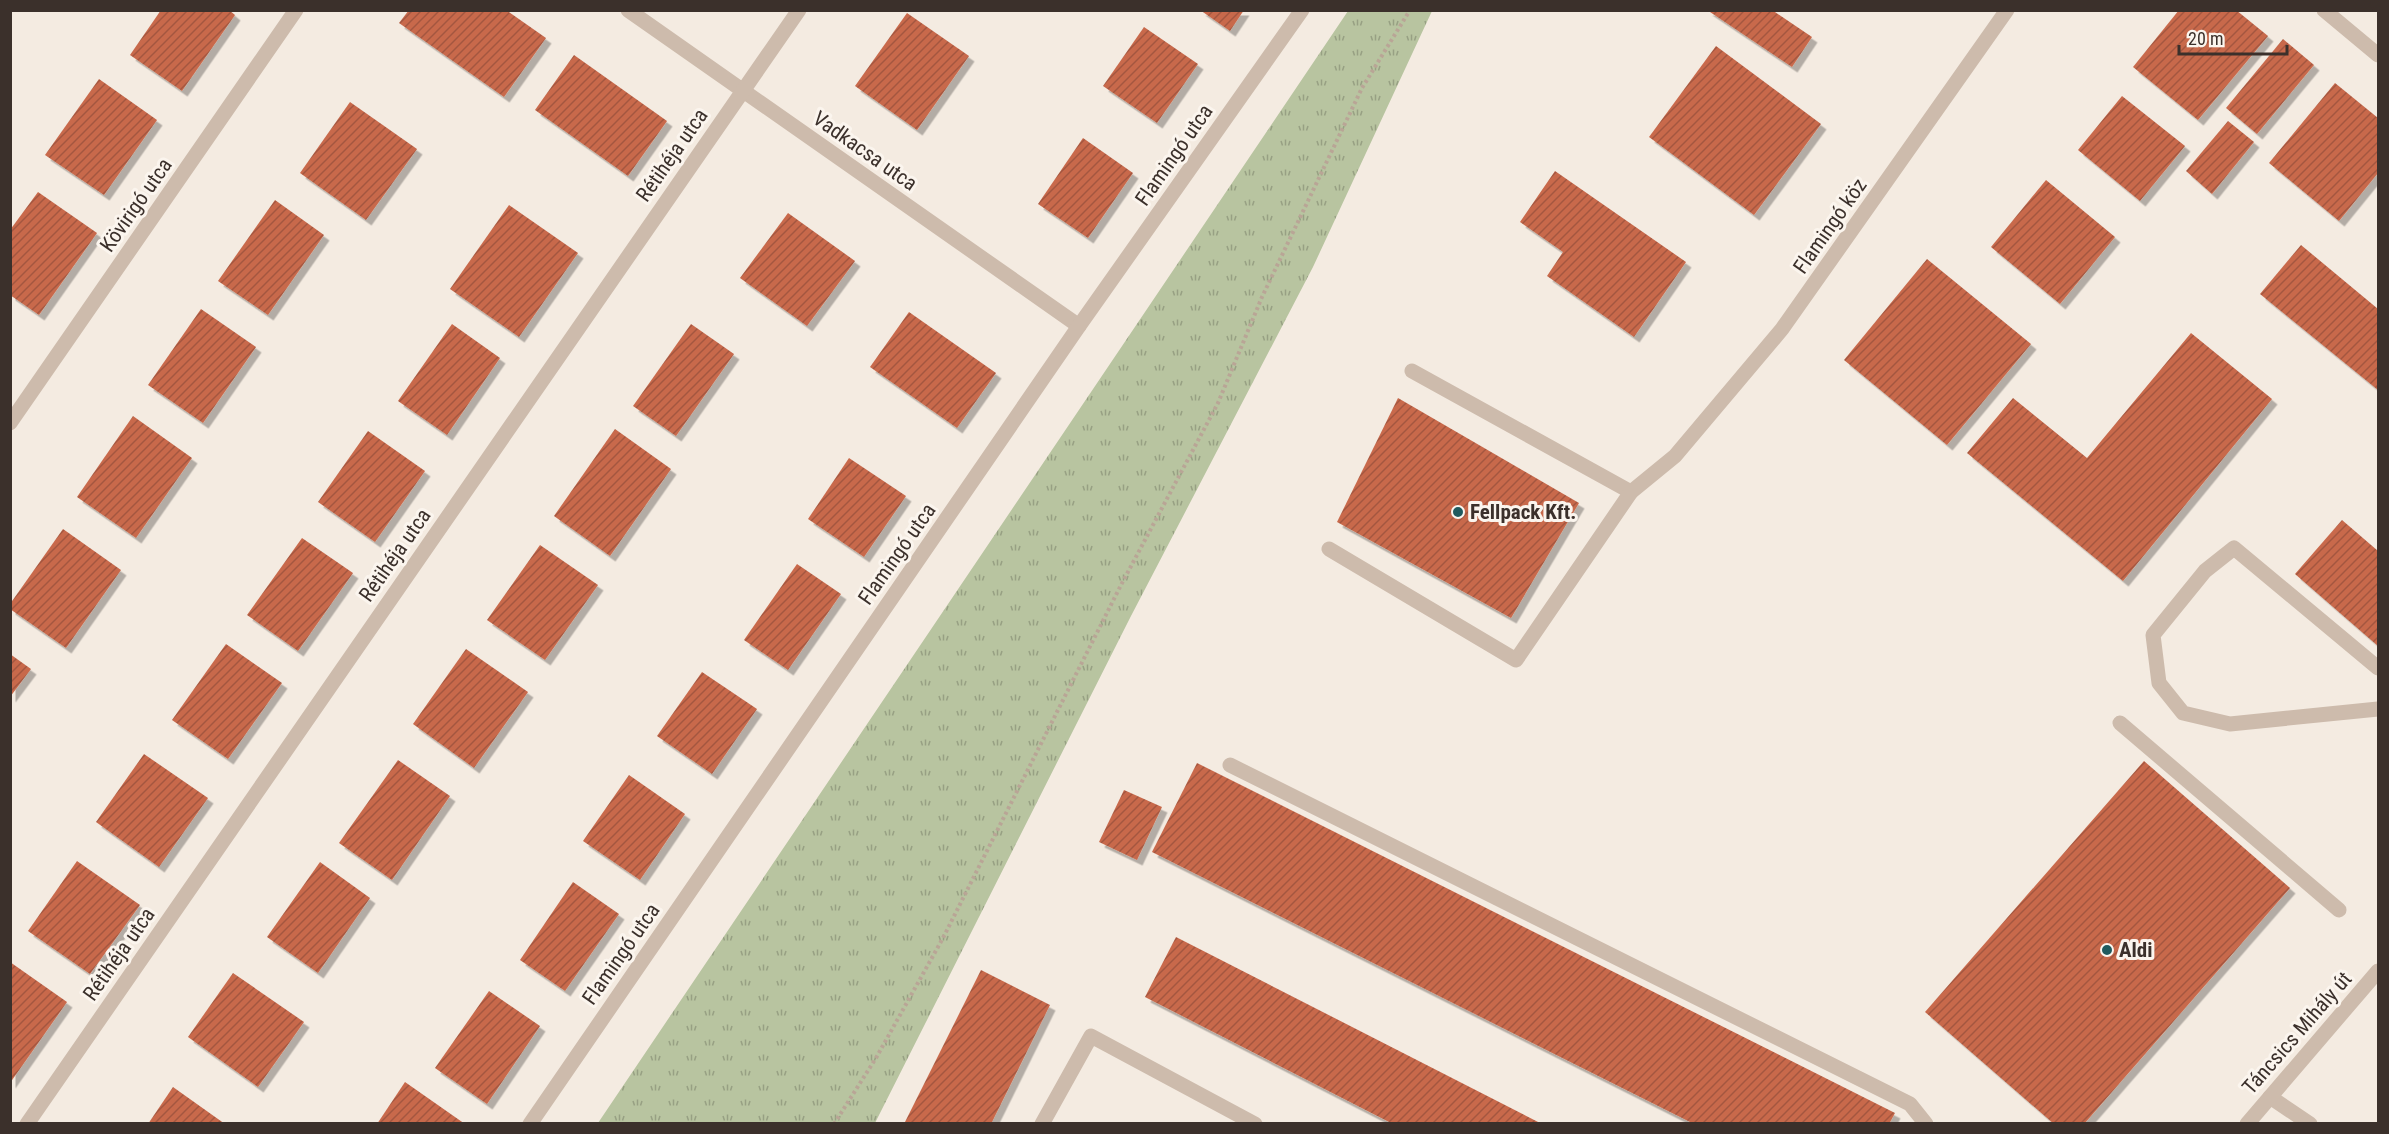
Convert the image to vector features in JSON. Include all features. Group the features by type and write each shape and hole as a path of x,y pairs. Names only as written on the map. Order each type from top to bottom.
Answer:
{"street":[{"name":"Kövirigó utca","path":"10,423 296,10"},
{"name":"Vadkacsa utca","path":"628,10 1079,326"},
{"name":"Rétihéja utca","path":"27,1124 799,10"},
{"name":"Flamingó utca","path":"530,1124 1079,326 1302,10"},
{"name":"Flamingó köz","path":"1329,549 1516,660 1631,492 1675,456 1782,329 2007,10"},
{"path":"2324,10 2379,55"},
{"path":"1412,371 1631,492"},
{"path":"2379,668 2234,548 2205,571 2153,635 2159,683 2183,712 2230,724 2379,709"},
{"path":"2120,723 2339,910"},
{"path":"1230,765 1910,1104 1926,1124"},
{"name":"Táncsics Mihály út","path":"2247,1124 2379,971"},
{"path":"1042,1124 1091,1036 1255,1124"},
{"path":"2270,1097 2310,1124"}],"path":[{"path":"834,1124 876,1058 943,938 1121,585 1218,403 1262,297 1362,88 1410,10"}],"green space":[{"path":"1348,11 1432,11 1313,267 1131,616 875,1123 598,1123"}],"building":[{"path":"161,10 229,10 235,15 182,91 130,55"},
{"path":"409,10 506,10 546,38 504,97 399,23"},
{"path":"1200,10 1244,10 1230,31"},
{"path":"1707,10 1772,10 1812,37 1792,67"},
{"path":"2179,10 2236,10 2268,36 2198,120 2133,67"},
{"path":"907,13 969,56 917,130 855,86"},
{"path":"1144,27 1198,64 1157,123 1103,86"},
{"path":"2283,39 2314,65 2257,134 2226,108"},
{"path":"1716,46 1821,124 1754,215 1649,137"},
{"path":"574,55 667,121 628,176 535,110"},
{"path":"99,79 157,120 104,195 45,155"},
{"path":"2335,83 2378,118 2378,173 2339,221 2269,163"},
{"path":"2122,96 2185,146 2140,201 2078,150"},
{"path":"350,102 417,149 366,220 300,173"},
{"path":"2228,121 2254,142 2212,194 2186,171"},
{"path":"1083,138 1133,173 1088,238 1038,204"},
{"path":"1555,171 1686,262 1634,337 1547,276 1563,252 1520,222"},
{"path":"2046,180 2115,237 2060,304 1991,247"},
{"path":"38,192 97,233 39,315 10,295 10,230"},
{"path":"275,200 324,235 268,315 218,281"},
{"path":"509,205 578,253 519,337 450,289"},
{"path":"788,213 855,261 807,326 740,278"},
{"path":"2301,245 2378,309 2378,390 2260,294"},
{"path":"1927,259 2031,344 1947,445 1844,360"},
{"path":"201,309 256,347 203,423 148,385"},
{"path":"909,312 996,373 957,428 870,367"},
{"path":"452,324 500,358 447,435 398,401"},
{"path":"691,324 734,354 676,436 633,406"},
{"path":"2191,333 2272,399 2123,581 1967,453 2013,398 2087,458"},
{"name":"Fellpack Kft.","path":"1398,398 1579,503 1511,618 1337,522"},
{"path":"133,416 192,458 136,538 77,497"},
{"path":"615,429 671,469 610,556 554,516"},
{"path":"368,431 425,471 375,542 318,502"},
{"path":"849,458 906,496 864,557 808,519"},
{"path":"2342,520 2378,551 2378,646 2295,574"},
{"path":"63,529 121,570 66,648 10,609 10,604"},
{"path":"302,538 353,573 298,651 247,615"},
{"path":"540,545 598,585 545,660 487,620"},
{"path":"797,564 841,594 788,670 744,640"},
{"path":"226,644 282,683 228,759 172,720"},
{"path":"466,649 528,692 474,768 413,724"},
{"path":"10,654 31,669 10,697"},
{"path":"702,672 757,709 712,774 657,736"},
{"path":"144,754 208,798 159,867 96,822"},
{"path":"398,760 450,796 392,880 339,843"},
{"name":"Aldi","path":"2144,761 2290,888 2084,1124 2054,1124 1925,1012"},
{"path":"1197,763 1895,1113 1889,1124 1694,1124 1152,852"},
{"path":"629,775 685,814 640,880 583,841"},
{"path":"1124,790 1162,807 1137,860 1099,842"},
{"path":"77,861 140,905 90,974 28,931"},
{"path":"320,862 370,898 318,973 267,937"},
{"path":"573,882 619,914 565,991 520,960"},
{"path":"1176,937 1542,1124 1393,1124 1145,997"},
{"path":"10,962 67,1002 10,1083"},
{"path":"981,970 1050,1005 991,1124 904,1124"},
{"path":"233,973 304,1022 258,1087 188,1037"},
{"path":"489,991 540,1026 487,1104 435,1068"},
{"path":"405,1082 465,1124 377,1124"},
{"path":"173,1087 225,1124 148,1124"}],"place":[{"name":"Fellpack Kft.","path":"1458,512"},
{"name":"Aldi","path":"2107,950"}]}
